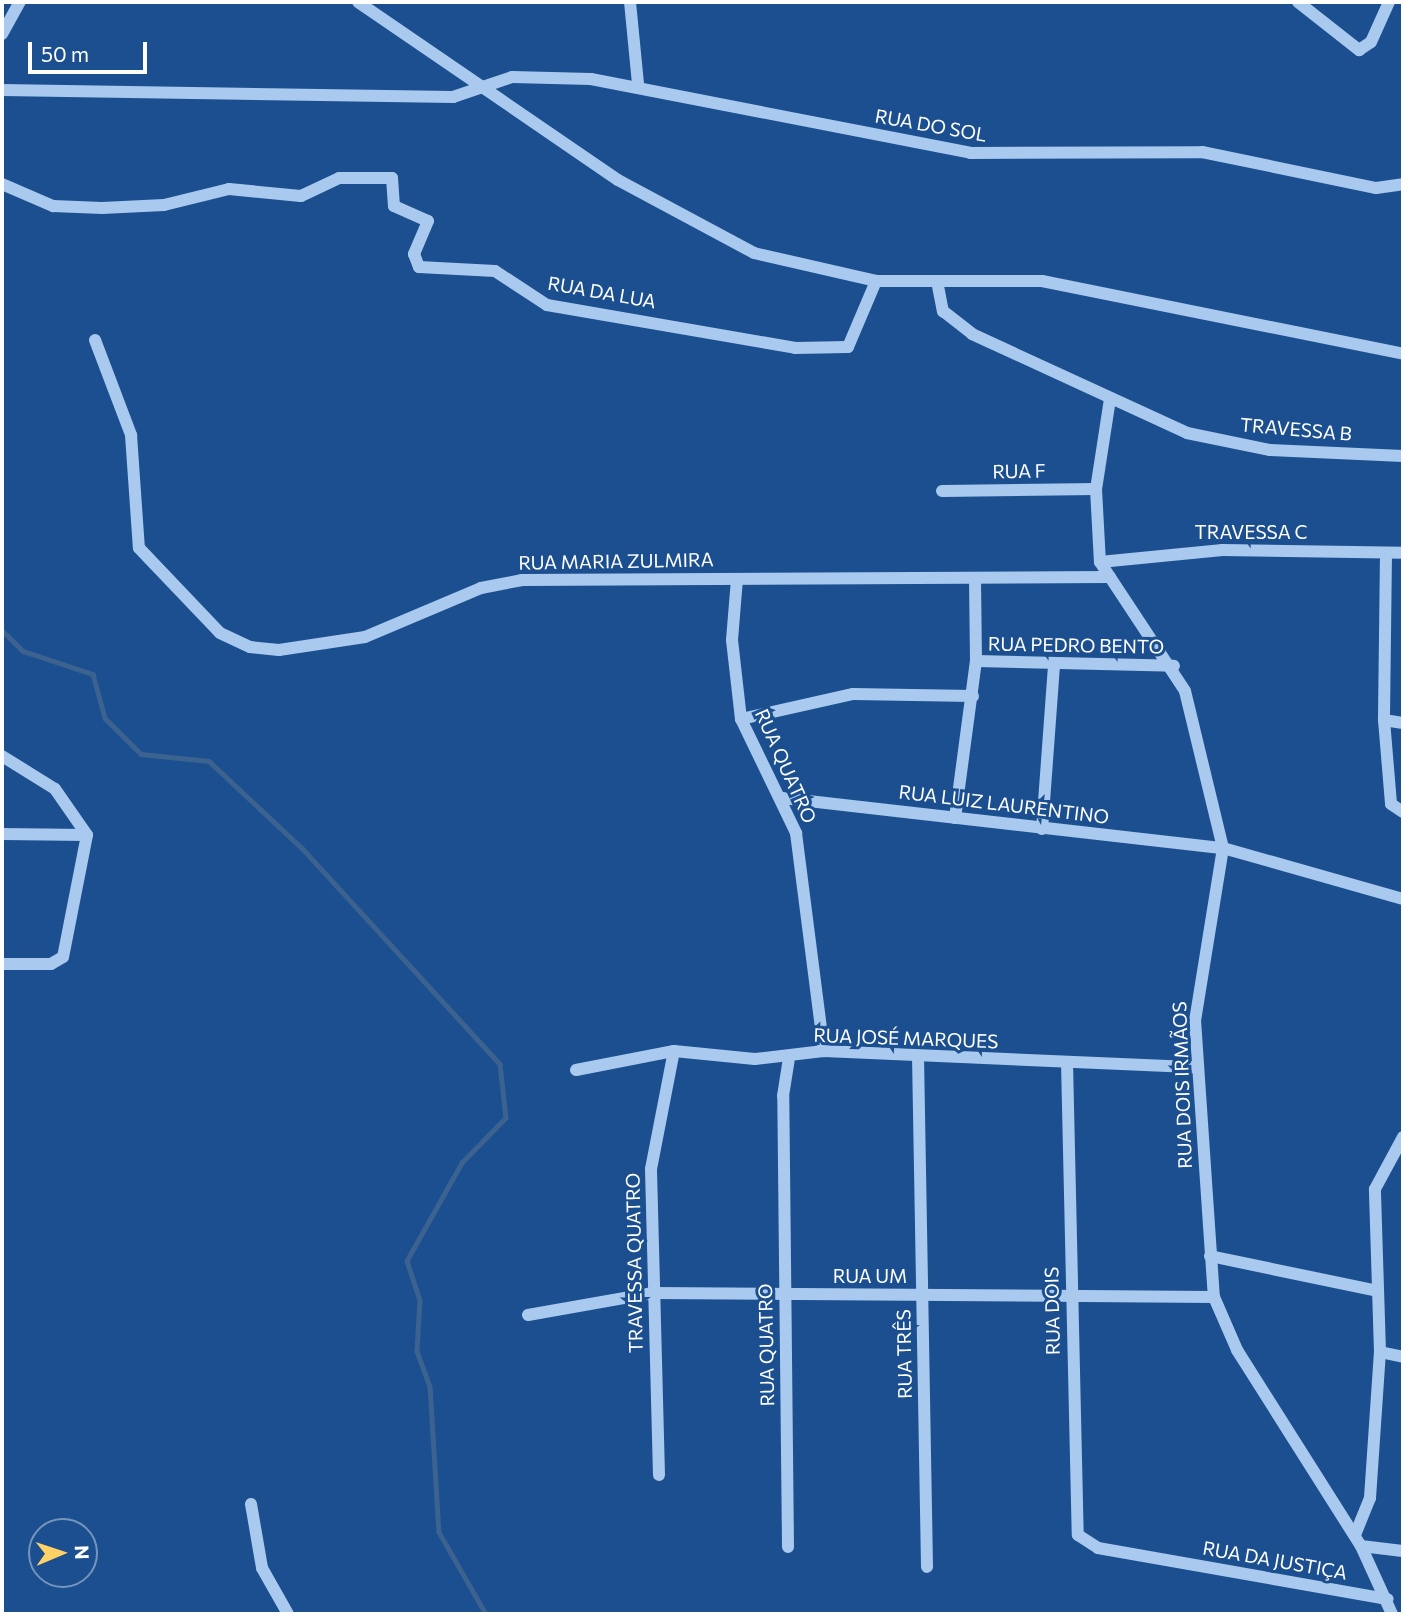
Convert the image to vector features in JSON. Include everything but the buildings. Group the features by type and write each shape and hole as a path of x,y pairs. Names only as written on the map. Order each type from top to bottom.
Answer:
{"street":[{"path":"2,34 20,2"},
{"path":"358,2 482,82 586,159 712,236 806,268 876,281 1042,281 1403,354"},
{"path":"631,2 638,84"},
{"path":"1298,2 1352,48 1371,42 1389,2"},
{"name":"RUA DO SOL","path":"482,82 545,76 638,84 970,153 1202,152 1376,188 1403,184"},
{"path":"2,90 453,97 482,82"},
{"name":"RUA DA LUA","path":"2,184 53,206 102,208 164,205 229,188 301,196 339,178 378,177 396,183 394,206 427,219 414,254 419,267 495,271 547,305 653,320 724,339 835,351 853,341 876,281"},
{"name":"TRAVESSA B","path":"937,281 943,311 961,327 1187,433 1240,445 1403,456"},
{"name":"RUA MARIA ZULMIRA","path":"96,340 131,435 139,548 220,633 239,644 279,650 340,643 397,627 481,588 522,580 1110,577"},
{"path":"1100,562 1096,489 1110,399"},
{"name":"RUA F","path":"942,491 1096,489"},
{"name":"TRAVESSA C","path":"1100,562 1222,550 1403,553"},
{"path":"1386,553 1384,720 1391,804 1403,812"},
{"name":"RUA DOIS IRMÃOS","path":"1100,562 1174,666 1200,739 1223,848 1197,992 1197,1067 1214,1297 1237,1350 1358,1541"},
{"name":"RUA QUATRO","path":"737,579 732,640 741,719 782,798 800,850 824,1051"},
{"path":"955,818 976,661 975,579"},
{"name":"RUA PEDRO BENTO","path":"976,661 1054,666 1174,666"},
{"path":"1042,829 1054,666"},
{"path":"741,719 853,694 973,696"},
{"path":"1384,720 1403,723"},
{"path":"2,756 55,789 87,835 63,957 51,964 2,964"},
{"name":"RUA LUIZ LAURENTINO","path":"782,798 1223,848 1403,899"},
{"path":"2,834 87,835"},
{"name":"RUA JOSÉ MARQUES","path":"576,1070 674,1052 789,1060 824,1051 1197,1067"},
{"name":"TRAVESSA QUATRO","path":"659,1475 651,1168 674,1052"},
{"name":"RUA TRÊS","path":"918,1056 927,1567"},
{"name":"RUA QUATRO","path":"788,1547 783,1096 789,1060"},
{"name":"RUA DOIS","path":"1067,1062 1076,1526 1081,1539 1098,1548"},
{"path":"1403,1137 1375,1189 1380,1352 1370,1497 1358,1541 1403,1551"},
{"path":"1210,1256 1377,1291"},
{"name":"RUA UM","path":"528,1315 653,1293 1214,1297"},
{"path":"1380,1352 1403,1357"},
{"path":"251,1504 262,1568 288,1614"},
{"name":"RUA DA JUSTIÇA","path":"1358,1541 1388,1599"},
{"name":"RUA DA JUSTIÇA","path":"1098,1548 1388,1599"},
{"path":"1388,1599 1392,1614"}],"waterway":[{"path":"2,630 23,651 93,674 105,718 141,754 209,761 302,848 500,1064 506,1118 462,1163 407,1261 420,1300 417,1351 430,1386 439,1532 486,1614"}]}
